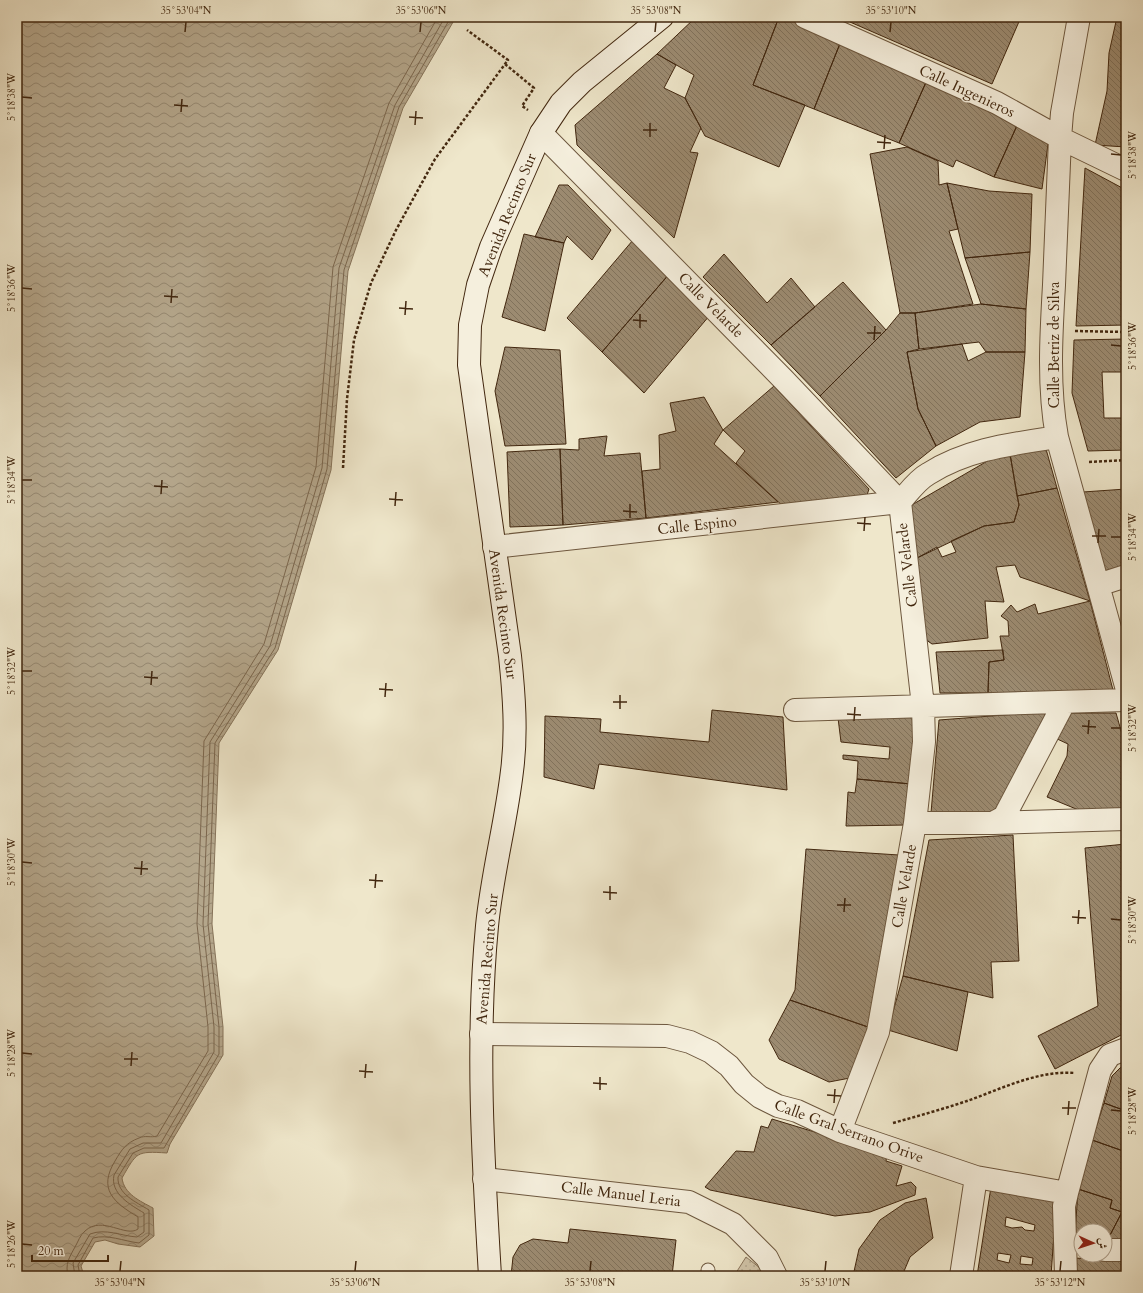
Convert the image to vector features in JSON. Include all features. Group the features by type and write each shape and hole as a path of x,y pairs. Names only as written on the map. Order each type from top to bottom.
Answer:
{"street":[{"name":"Avenida Recinto Sur","path":"490,1276 484,1178 481,1034 487,924 512,771 515,732 514,694 510,656 470,365 470,325 478,285 491,247 541,133 561,103 582,82 662,17"},
{"name":"Calle Ingenieros","path":"805,17 997,103 1060,138 1126,170"},
{"name":"Calle Betriz de Silva","path":"1079,17 1062,113 1060,138 1052,330 1051,378 1053,412 1057,437 1126,686"},
{"name":"Calle Velarde","path":"541,133 784,380 900,502 923,706 924,742 915,823 878,1032 840,1131"},
{"path":"900,502 926,474 959,457 993,447 1057,437"},
{"name":"Calle Espino","path":"494,548 900,502"},
{"path":"1098,585 1126,576"},
{"path":"795,710 1126,700"},
{"path":"993,824 999,821 1007,812 1064,703"},
{"path":"915,823 993,824 1126,819"},
{"name":"Calle Gral Serrano Orive","path":"481,1034 667,1036 690,1042 710,1052 729,1066 744,1084 760,1097 778,1106 798,1111 840,1131 976,1177 1067,1193"},
{"path":"1066,1276 1073,1249 1064,1206 1067,1193 1100,1070 1110,1055 1126,1049"},
{"path":"961,1276 976,1177"},
{"name":"Calle Manuel Leria","path":"484,1178 689,1202 733,1224 767,1258 776,1276"},
{"path":"1113,1250 1126,1250"}],"path":[{"path":"343,468 347,399 354,340 371,283 396,230 435,159 508,60 467,30"},
{"path":"505,64 534,88"},
{"path":"1052,330 1126,332"},
{"path":"1065,464 1126,460"},
{"path":"889,1124 966,1101 1017,1083 1044,1076 1070,1072 1099,1074"}],"shaded area":[{"path":"746,1257 765,1272 767,1276 734,1276"}],"water":[{"path":"17,17 456,17 403,108 348,271 331,470 278,650 219,743 212,924 223,1027 223,1055 170,1144 167,1153 149,1152 138,1155 122,1178 123,1184 129,1193 153,1208 154,1236 140,1247 118,1244 105,1240 95,1242 81,1266 84,1276 17,1276"}],"building":[{"path":"696,17 779,17 753,85 805,105 779,167 705,136 685,98 694,75 657,54"},
{"path":"779,17 792,17 841,41 814,109 753,85"},
{"path":"852,17 1021,17 992,84 850,22"},
{"path":"1117,17 1126,17 1126,147 1095,145 1107,91 1109,53"},
{"path":"841,41 927,80 899,143 814,109"},
{"path":"657,54 676,65 664,88 685,98 701,128 690,152 698,153 674,238 577,145 575,125"},
{"path":"927,80 1019,121 994,177 956,160 953,167 899,143"},
{"path":"1019,121 1043,137 1048,144 1042,189 994,177"},
{"path":"907,147 938,161 939,185 947,183 958,229 949,231 973,304 915,313 900,313 870,154"},
{"path":"1085,168 1126,190 1126,325 1076,326"},
{"path":"947,183 989,191 1032,194 1030,252 965,258"},
{"path":"559,185 568,185 611,230 592,260 567,236 564,243 535,237"},
{"path":"524,234 564,243 545,331 502,317"},
{"path":"633,240 670,273 602,352 567,318"},
{"path":"1030,252 1026,309 981,304 965,258"},
{"path":"724,254 767,303 791,278 815,307 771,345 703,277"},
{"path":"670,273 710,315 644,393 602,352"},
{"path":"843,282 886,330 820,396 771,345"},
{"path":"981,304 1026,309 1025,352 986,352 979,342 919,349 915,313"},
{"path":"900,313 915,313 919,349 907,352 918,409 936,446 896,478 820,396 886,330"},
{"path":"1126,339 1126,372 1102,372 1104,418 1126,418 1126,450 1088,451 1072,393 1074,340"},
{"path":"962,344 968,361 986,352 1025,352 1020,417 980,422 936,446 918,409 907,352"},
{"path":"505,347 560,350 566,444 505,446 495,391"},
{"path":"774,386 869,489 864,504 785,508 736,463 745,451 723,430"},
{"path":"704,397 723,430 714,444 778,502 646,518 642,471 660,469 659,435 676,431 670,403"},
{"path":"607,436 604,456 640,453 646,518 563,525 560,449 579,450 579,439"},
{"path":"560,449 563,525 510,527 507,452"},
{"path":"1046,449 1057,488 1017,496 1010,454"},
{"path":"1010,454 1019,505 1014,522 984,526 917,558 910,506 996,456"},
{"path":"1057,488 1090,601 1020,577 1015,565 996,567 1004,602 985,601 988,638 932,644 922,637 917,558 937,547 942,557 956,552 951,541 984,526 1014,522 1019,505 1017,496"},
{"path":"1126,489 1126,565 1101,572 1083,492"},
{"path":"1090,601 1113,690 988,693 989,662 1004,660 1000,636 1009,636 1008,621 1001,616 1011,605 1017,612 1035,604 1038,614"},
{"path":"1003,650 1004,660 989,662 988,693 940,693 936,652"},
{"path":"712,710 783,717 787,790 599,764 594,789 544,777 545,716 601,719 600,732 709,742"},
{"path":"1043,712 1048,719 993,814 931,813 939,720"},
{"path":"1068,713 1116,713 1126,748 1126,808 1081,811 1047,797 1067,756 1068,744 1053,737"},
{"path":"918,715 911,784 857,779 858,761 843,759 843,755 889,759 890,747 841,742 838,718"},
{"path":"857,779 911,784 906,825 846,826 848,792 855,793"},
{"path":"1013,835 1019,961 991,962 993,998 903,976 929,840"},
{"path":"1126,844 1126,1007 1123,1007 1125,1033 1055,1069 1038,1036 1098,1006 1085,848"},
{"path":"806,849 899,855 868,1027 790,1000 795,990"},
{"path":"903,976 968,992 957,1051 888,1030"},
{"path":"790,1000 868,1027 850,1078 829,1082 779,1059 769,1040"},
{"path":"1126,1065 1126,1111 1104,1103 1112,1076 1120,1068"},
{"path":"1104,1103 1126,1111 1126,1152 1092,1140"},
{"path":"772,1119 887,1154 886,1161 902,1166 896,1186 911,1182 916,1187 915,1195 870,1212 835,1216 710,1190 705,1187 736,1151 754,1152 761,1126 768,1128"},
{"path":"1092,1140 1126,1152 1126,1203 1122,1212 1110,1208 1112,1200 1078,1189"},
{"path":"991,1187 1053,1199 1056,1205 1051,1276 977,1276","holes":["1006,1217 1035,1225 1034,1231 1025,1230 1022,1227 1012,1228 1005,1226","998,1253 1011,1255 1009,1263 997,1260","1021,1256 1033,1258 1032,1265 1020,1264"]},
{"path":"1078,1189 1112,1200 1110,1208 1122,1212 1113,1229 1113,1223 1076,1223"},
{"path":"926,1198 933,1238 910,1257 902,1276 853,1276 859,1249 880,1220 905,1203"},
{"path":"1126,1203 1126,1240 1113,1239 1113,1229"},
{"path":"570,1229 676,1240 672,1276 511,1276 513,1257 520,1245 533,1239 568,1243"},
{"path":"1113,1260 1126,1260 1126,1276 1073,1276 1073,1263 1113,1263"}]}
